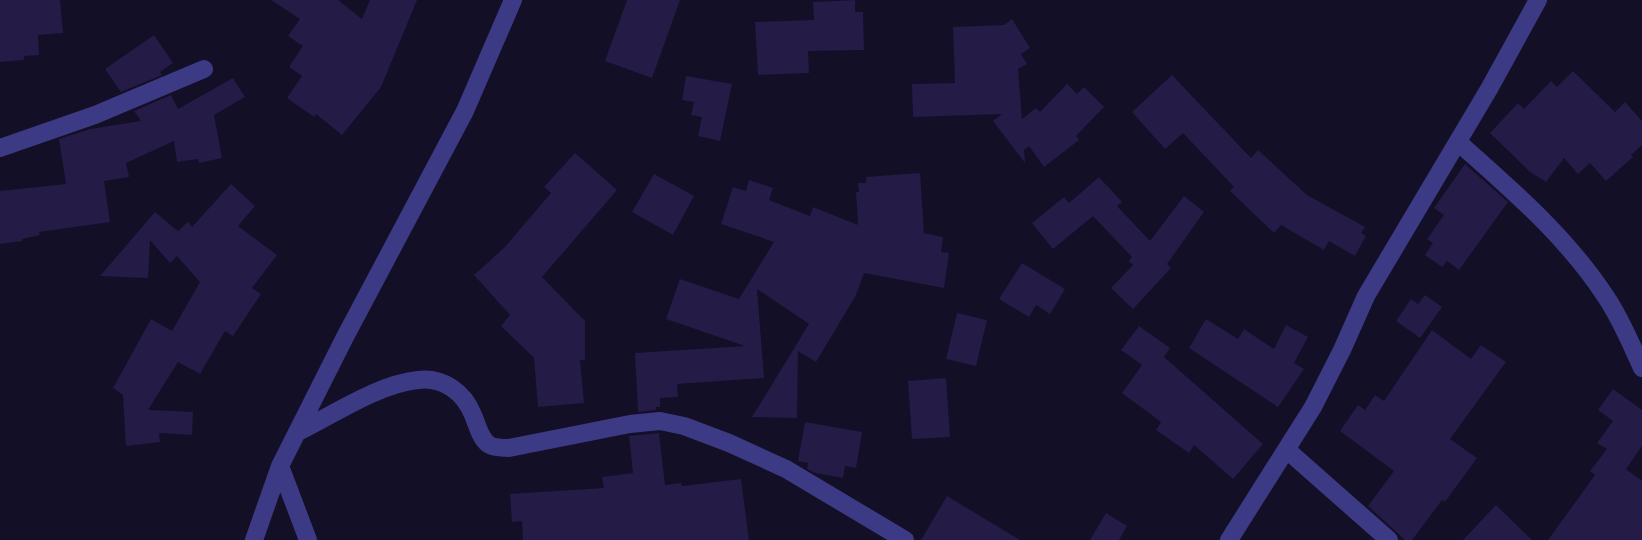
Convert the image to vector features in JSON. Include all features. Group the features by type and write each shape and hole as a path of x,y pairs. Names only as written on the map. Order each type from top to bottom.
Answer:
{"street":[{"path":"254,540 280,466 465,111 513,0"},
{"path":"1229,540 1313,407 1337,362 1366,296 1458,142 1534,1"},
{"path":"0,148 95,115 204,69"},
{"path":"1458,142 1521,198 1569,250 1606,296 1642,368"},
{"path":"298,432 393,385 418,379 436,380 461,395 488,444 509,448 630,424 660,421 684,426 786,469 905,540"},
{"path":"1287,450 1389,540"},
{"path":"280,466 307,540"}],"building":[{"path":"0,0 60,0 63,33 38,35 39,55 24,56 24,60 0,62"},
{"path":"271,0 338,0 362,19 370,0 417,0 381,87 342,135 316,114 314,117 287,98 302,76 289,67 303,46 288,36 300,19"},
{"path":"627,0 680,0 652,78 605,61"},
{"path":"855,0 855,12 863,12 864,50 808,51 809,73 758,75 755,22 814,20 813,2"},
{"path":"1012,19 1030,48 1021,54 1027,64 1018,69 1022,119 1036,108 1040,112 1067,84 1077,94 1084,87 1104,107 1076,136 1079,140 1044,167 1029,146 1024,150 1025,163 993,121 1002,114 913,117 912,84 955,83 953,27 1004,25"},
{"path":"154,35 173,63 160,72 162,75 121,92 105,69"},
{"path":"1573,71 1615,112 1625,102 1642,121 1642,145 1631,155 1633,157 1606,181 1590,163 1578,174 1564,158 1546,182 1530,172 1490,133 1518,103 1524,109 1551,81 1557,87"},
{"path":"1172,75 1251,158 1258,150 1307,195 1365,227 1361,233 1366,236 1355,256 1329,241 1324,250 1281,225 1274,233 1230,191 1234,187 1183,133 1165,149 1132,112"},
{"path":"686,76 732,84 720,141 698,136 702,117 691,115 694,102 682,100"},
{"path":"233,78 245,97 214,115 222,158 199,163 198,159 177,162 174,141 126,163 129,177 104,181 110,222 39,232 40,235 22,241 0,244 0,191 66,184 59,139 90,129 141,121 134,111 171,95 178,109"},
{"path":"575,153 617,190 542,277 585,321 585,360 580,360 584,403 538,407 534,358 501,326 510,315 474,275 504,248 551,193 544,187"},
{"path":"1465,164 1508,202 1459,270 1447,261 1442,267 1425,255 1433,243 1427,239 1444,215 1434,208"},
{"path":"920,173 924,233 943,237 941,252 949,253 944,288 864,273 856,295 816,362 798,351 797,418 752,417 809,324 757,289 764,378 677,384 678,397 660,398 660,407 656,407 656,410 638,412 635,353 745,346 666,319 680,279 739,299 774,242 721,224 733,187 746,191 749,180 773,188 769,200 810,216 813,207 858,225 858,183 866,183 866,177"},
{"path":"654,174 694,196 673,235 632,212"},
{"path":"1099,177 1122,202 1117,206 1150,241 1184,196 1204,212 1167,264 1171,268 1133,309 1111,288 1133,265 1129,261 1132,257 1093,216 1053,249 1032,223 1064,197 1069,203"},
{"path":"231,184 255,206 238,226 277,255 252,288 261,294 233,336 225,331 200,374 178,362 148,410 193,412 192,435 159,433 160,442 126,446 123,395 113,388 151,319 172,331 200,282 177,256 170,263 150,240 148,278 100,276 155,212 178,231 188,222 192,227"},
{"path":"1022,263 1065,289 1050,314 1036,305 1029,317 999,299"},
{"path":"1425,295 1442,307 1420,338 1396,321 1411,299 1418,304"},
{"path":"957,313 987,320 976,366 946,359"},
{"path":"1206,319 1238,339 1244,329 1274,349 1286,325 1308,337 1294,363 1304,369 1278,407 1189,348"},
{"path":"1139,326 1170,348 1164,357 1263,444 1233,479 1194,445 1189,453 1156,430 1161,422 1122,393 1142,365 1121,350"},
{"path":"1432,330 1471,359 1481,345 1506,362 1450,439 1477,458 1445,502 1442,500 1412,540 1405,540 1368,506 1394,471 1340,431 1358,405 1365,410 1375,395 1384,401"},
{"path":"946,378 950,437 912,439 908,381"},
{"path":"1613,389 1642,410 1642,446 1626,469 1642,481 1642,540 1548,540 1595,475 1590,471 1607,449 1597,443 1613,421 1598,410"},
{"path":"805,422 862,432 856,468 845,466 843,478 815,473 807,469 808,463 798,461"},
{"path":"659,433 665,485 681,483 682,486 741,479 749,540 523,540 522,521 512,522 510,494 604,488 602,477 633,473 629,436"},
{"path":"947,496 1020,540 921,540"},
{"path":"1496,505 1532,540 1463,540"},
{"path":"1106,513 1127,526 1119,540 1090,540"}]}
